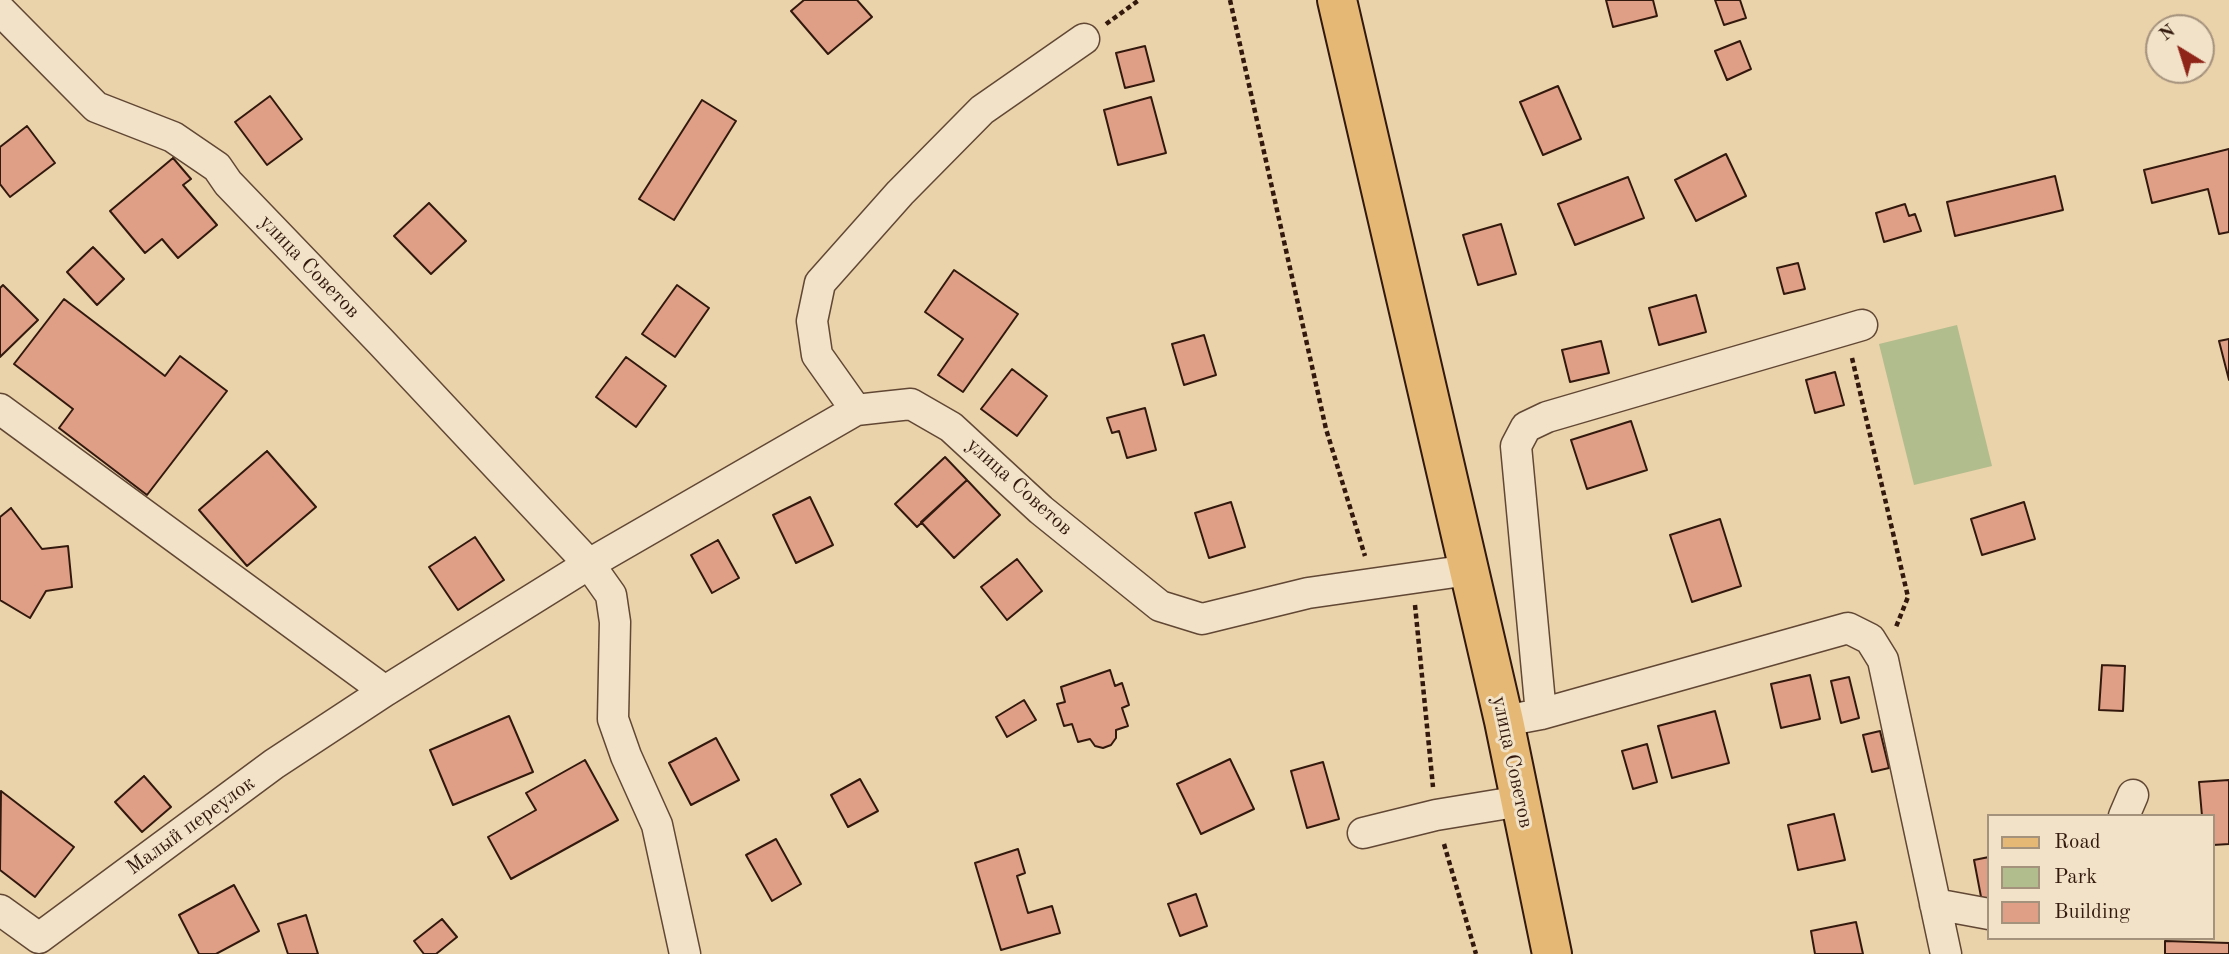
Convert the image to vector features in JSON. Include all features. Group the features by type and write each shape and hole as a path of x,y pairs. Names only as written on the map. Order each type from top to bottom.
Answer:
{"main road":[{"name":"улица Советов","path":"1338,0 1469,570 1523,717 1521,802 1552,954"}],"street":[{"name":"улица Советов","path":"1,13 96,107 173,137 217,167 228,183 589,564 611,594 615,622 613,719 626,756 657,825 685,954"},
{"path":"856,410 817,355 812,321 820,284 900,193 982,110 1084,39"},
{"path":"1854,328 1547,417 1526,427 1516,446 1523,717 1848,628 1870,639 1883,660 1946,954"},
{"name":"улица Советов","path":"385,691 589,564 856,410 911,404 951,427 1041,510 1160,606 1202,619 1308,593 1469,570"},
{"path":"0,409 385,691"},
{"name":"Малый переулок","path":"0,910 39,938 274,764 385,691"},
{"path":"1363,833 1436,815 1521,802"},
{"path":"1935,904 1988,914"}],"path":[{"path":"1084,39 1139,0"},
{"path":"1230,0 1326,429 1374,583"},
{"path":"1854,328 1908,597 1883,660"},
{"path":"1412,578 1436,815 1476,954"}],"green space":[{"path":"1957,325 1992,466 1914,485 1879,344"}],"building":[{"path":"804,0 857,0 872,17 828,54 791,11"},
{"path":"1606,0 1653,0 1657,16 1613,27"},
{"path":"1715,0 1740,0 1746,18 1724,25"},
{"path":"1740,41 1751,69 1727,80 1715,51"},
{"path":"1145,46 1154,81 1125,88 1116,53"},
{"path":"1558,86 1581,139 1543,155 1520,102"},
{"path":"270,96 302,139 267,165 235,122"},
{"path":"1151,97 1166,153 1118,165 1104,110"},
{"path":"702,100 736,121 674,220 639,199"},
{"path":"27,126 55,163 10,197 0,184 0,147"},
{"path":"2229,149 2229,232 2219,234 2208,189 2152,203 2144,170"},
{"path":"1726,154 1746,196 1696,221 1675,180"},
{"path":"173,158 191,179 183,185 217,225 178,258 162,239 145,253 110,211"},
{"path":"2055,176 2063,210 1955,236 1947,202"},
{"path":"1628,177 1644,218 1575,245 1558,204"},
{"path":"429,203 466,241 431,274 394,236"},
{"path":"1905,204 1909,216 1915,214 1921,231 1884,242 1876,213"},
{"path":"1501,224 1516,274 1478,285 1463,235"},
{"path":"93,247 124,279 97,305 67,272"},
{"path":"1798,263 1805,289 1784,294 1777,268"},
{"path":"954,270 1018,314 963,392 938,375 963,339 925,312"},
{"path":"3,285 38,320 0,357 0,288"},
{"path":"677,285 709,308 675,357 642,334"},
{"path":"1696,295 1706,332 1659,345 1649,308"},
{"path":"64,299 165,376 180,356 227,391 147,495 59,428 73,409 14,364"},
{"path":"1204,335 1216,375 1184,385 1172,344"},
{"path":"2229,339 2229,380 2219,341"},
{"path":"1601,341 1609,373 1570,382 1562,350"},
{"path":"626,357 666,386 636,427 596,397"},
{"path":"1012,369 1047,396 1017,436 981,409"},
{"path":"1835,372 1844,405 1815,413 1806,380"},
{"path":"1145,408 1156,450 1127,458 1119,431 1112,433 1107,418"},
{"path":"1631,421 1647,470 1587,489 1571,440"},
{"path":"267,451 316,507 247,566 199,510"},
{"path":"945,457 967,480 917,527 895,504"},
{"path":"967,480 1000,515 954,558 921,522"},
{"path":"810,497 833,545 796,563 773,515"},
{"path":"1231,502 1245,547 1209,558 1195,513"},
{"path":"2024,502 2035,539 1982,555 1971,519"},
{"path":"11,508 42,549 68,546 72,587 46,591 30,618 0,600 0,517"},
{"path":"1720,519 1741,586 1692,602 1670,535"},
{"path":"475,537 504,580 458,610 429,567"},
{"path":"718,540 739,578 712,593 691,555"},
{"path":"1017,559 1042,591 1007,620 981,587"},
{"path":"2102,665 2125,666 2123,711 2099,710"},
{"path":"1110,670 1115,686 1122,683 1129,705 1122,708 1128,726 1116,730 1116,738 1111,745 1103,748 1095,746 1090,739 1078,742 1072,724 1064,726 1057,704 1065,702 1061,687"},
{"path":"1810,675 1820,719 1781,728 1771,684"},
{"path":"1849,677 1859,718 1841,723 1831,681"},
{"path":"1024,700 1036,720 1007,737 996,717"},
{"path":"1715,711 1729,763 1672,778 1658,726"},
{"path":"509,716 533,772 453,805 430,750"},
{"path":"1880,731 1889,768 1872,772 1863,735"},
{"path":"716,738 739,780 691,805 669,763"},
{"path":"1647,744 1657,782 1633,789 1622,751"},
{"path":"1230,759 1254,809 1201,834 1177,784"},
{"path":"585,760 618,820 511,879 488,837 536,810 526,793"},
{"path":"1323,762 1339,819 1307,828 1291,771"},
{"path":"144,776 171,807 142,832 115,802"},
{"path":"860,779 878,811 848,827 831,795"},
{"path":"2229,780 2229,844 2215,845 2215,814 2202,814 2199,782"},
{"path":"1,791 74,847 35,897 0,870"},
{"path":"1834,814 1845,860 1798,870 1788,825"},
{"path":"776,839 801,884 772,901 746,855"},
{"path":"1018,849 1025,873 1017,876 1028,913 1052,906 1060,933 1001,950 975,863"},
{"path":"1988,857 1988,901 1982,902 1974,860"},
{"path":"234,885 259,931 216,954 199,954 179,915"},
{"path":"1196,894 1207,926 1180,936 1168,904"},
{"path":"306,915 318,954 288,954 278,924"},
{"path":"442,919 457,937 436,954 424,954 414,941"},
{"path":"1856,922 1863,954 1815,954 1811,931"},
{"path":"2165,941 2229,943 2229,954 2165,954"}]}
